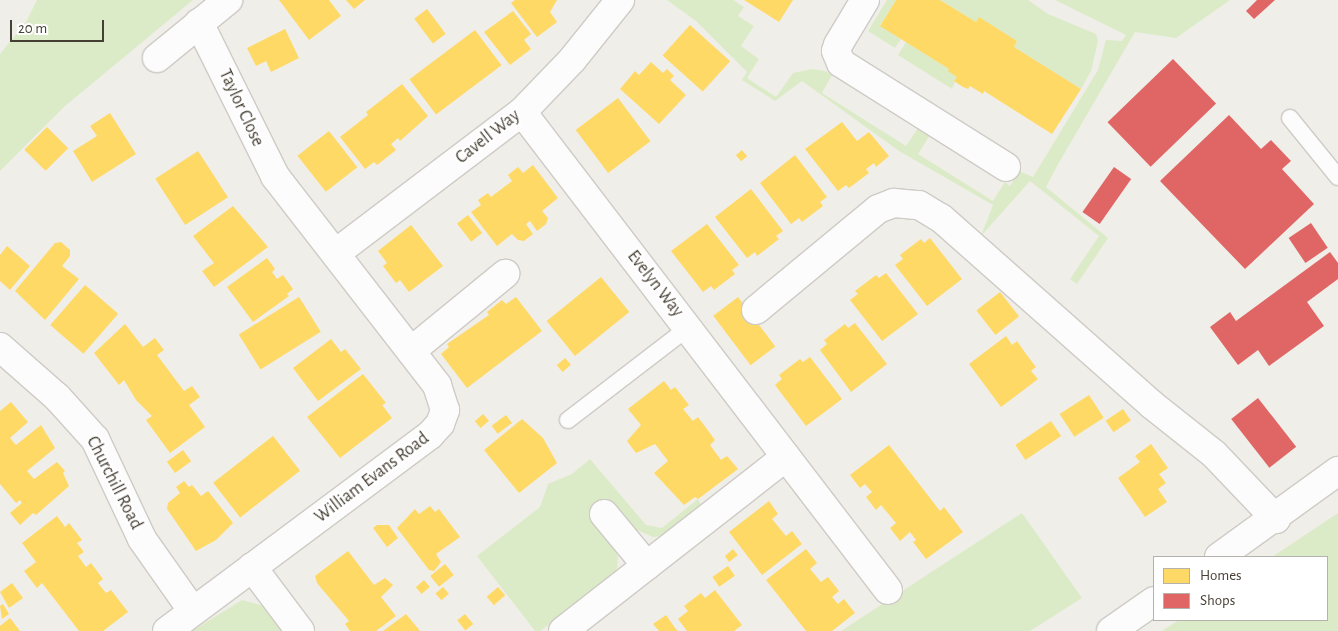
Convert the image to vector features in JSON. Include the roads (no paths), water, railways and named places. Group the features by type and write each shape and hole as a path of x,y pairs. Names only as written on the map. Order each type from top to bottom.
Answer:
{"street":[{"path":"157,58 228,0"},
{"name":"Cavell Way","path":"336,253 522,112 572,60 620,0"},
{"path":"865,0 841,38 836,52 845,67 1006,167"},
{"name":"Taylor Close","path":"199,23 258,145 286,192"},
{"name":"Evelyn Way","path":"522,112 888,590"},
{"name":"William Evans Road","path":"167,631 192,610 430,436 440,424 445,410 444,398 411,350 286,192"},
{"path":"756,310 878,209 894,203 919,205 941,218 1151,404 1214,454 1276,519"},
{"path":"411,350 505,274"},
{"name":"Churchill Road","path":"0,348 57,397 94,439 145,545 192,610"},
{"path":"563,631 786,457"},
{"path":"1220,556 1276,519 1338,471"},
{"path":"604,514 646,566"},
{"path":"252,567 300,631"},
{"path":"1111,631 1153,603"}],"lane":[{"path":"1290,118 1338,177"},
{"path":"568,420 688,328"}]}
